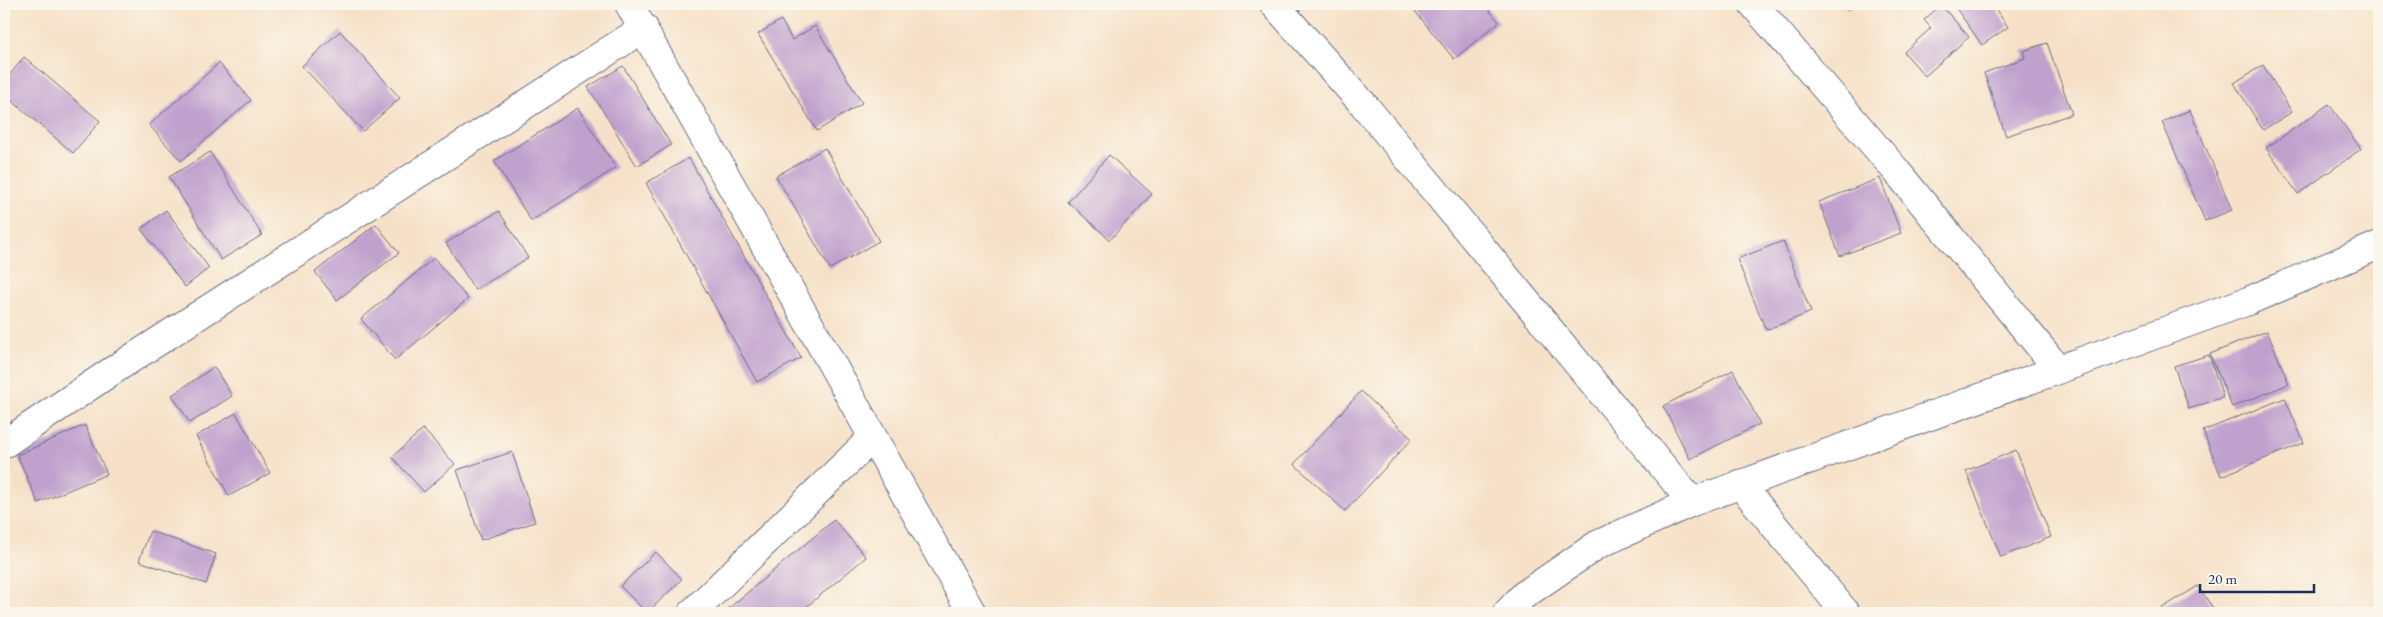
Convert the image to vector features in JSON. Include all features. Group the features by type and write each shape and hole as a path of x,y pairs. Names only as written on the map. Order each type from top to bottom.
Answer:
{"street":[{"path":"630,4 872,438 972,613"},
{"path":"1274,4 1364,105 1692,502"},
{"path":"1753,4 1894,168 2058,369"},
{"path":"4,444 109,373 644,28"},
{"path":"1507,613 1524,595 1597,545 1692,502 2248,301 2379,245"},
{"path":"692,613 872,438"},
{"path":"1740,484 1846,613"}],"building":[{"path":"1409,4 1484,4 1499,22 1454,59"},
{"path":"1843,4 1854,4 1847,9"},
{"path":"1953,4 1992,4 2008,27 1982,45"},
{"path":"1941,5 1969,37 1925,76 1904,52 1931,28 1924,20"},
{"path":"781,20 792,40 815,26 862,103 817,131 758,34"},
{"path":"340,31 400,98 363,131 302,66"},
{"path":"2047,43 2072,114 2006,136 1984,73 2025,58 2023,51"},
{"path":"24,57 100,121 73,153 4,94 4,82"},
{"path":"219,63 251,100 181,161 149,125"},
{"path":"2263,65 2292,112 2263,130 2234,83"},
{"path":"623,66 671,145 637,166 588,87"},
{"path":"2329,104 2361,149 2298,194 2266,148"},
{"path":"578,108 616,168 531,221 494,161"},
{"path":"2190,110 2232,210 2205,221 2162,122"},
{"path":"825,148 879,241 830,269 776,176"},
{"path":"210,152 262,235 221,260 169,177"},
{"path":"1109,155 1152,194 1110,240 1068,202"},
{"path":"689,158 801,358 757,382 646,183"},
{"path":"1880,178 1901,233 1840,256 1819,202"},
{"path":"166,210 209,268 185,287 141,229"},
{"path":"499,211 528,258 475,290 446,243"},
{"path":"376,224 399,253 337,300 315,272"},
{"path":"4,227 9,233 4,238"},
{"path":"1783,241 1811,312 1766,330 1737,259"},
{"path":"434,258 468,299 395,360 361,319"},
{"path":"2267,331 2289,384 2232,407 2210,354"},
{"path":"2209,355 2223,397 2189,409 2174,366"},
{"path":"214,367 232,396 190,423 172,395"},
{"path":"1733,370 1760,424 1690,459 1663,406"},
{"path":"1361,391 1412,439 1345,511 1294,464"},
{"path":"2285,398 2304,443 2221,476 2203,431"},
{"path":"236,413 270,473 229,496 196,436"},
{"path":"85,425 107,474 38,503 17,455"},
{"path":"423,429 455,464 424,492 392,457"},
{"path":"2016,450 2051,537 2001,557 1966,471"},
{"path":"512,452 535,522 481,540 457,470"},
{"path":"834,520 866,557 799,613 723,613"},
{"path":"150,531 216,554 206,584 139,561"},
{"path":"656,552 682,579 647,613 620,586"},
{"path":"2198,586 2216,613 2154,613"}]}
